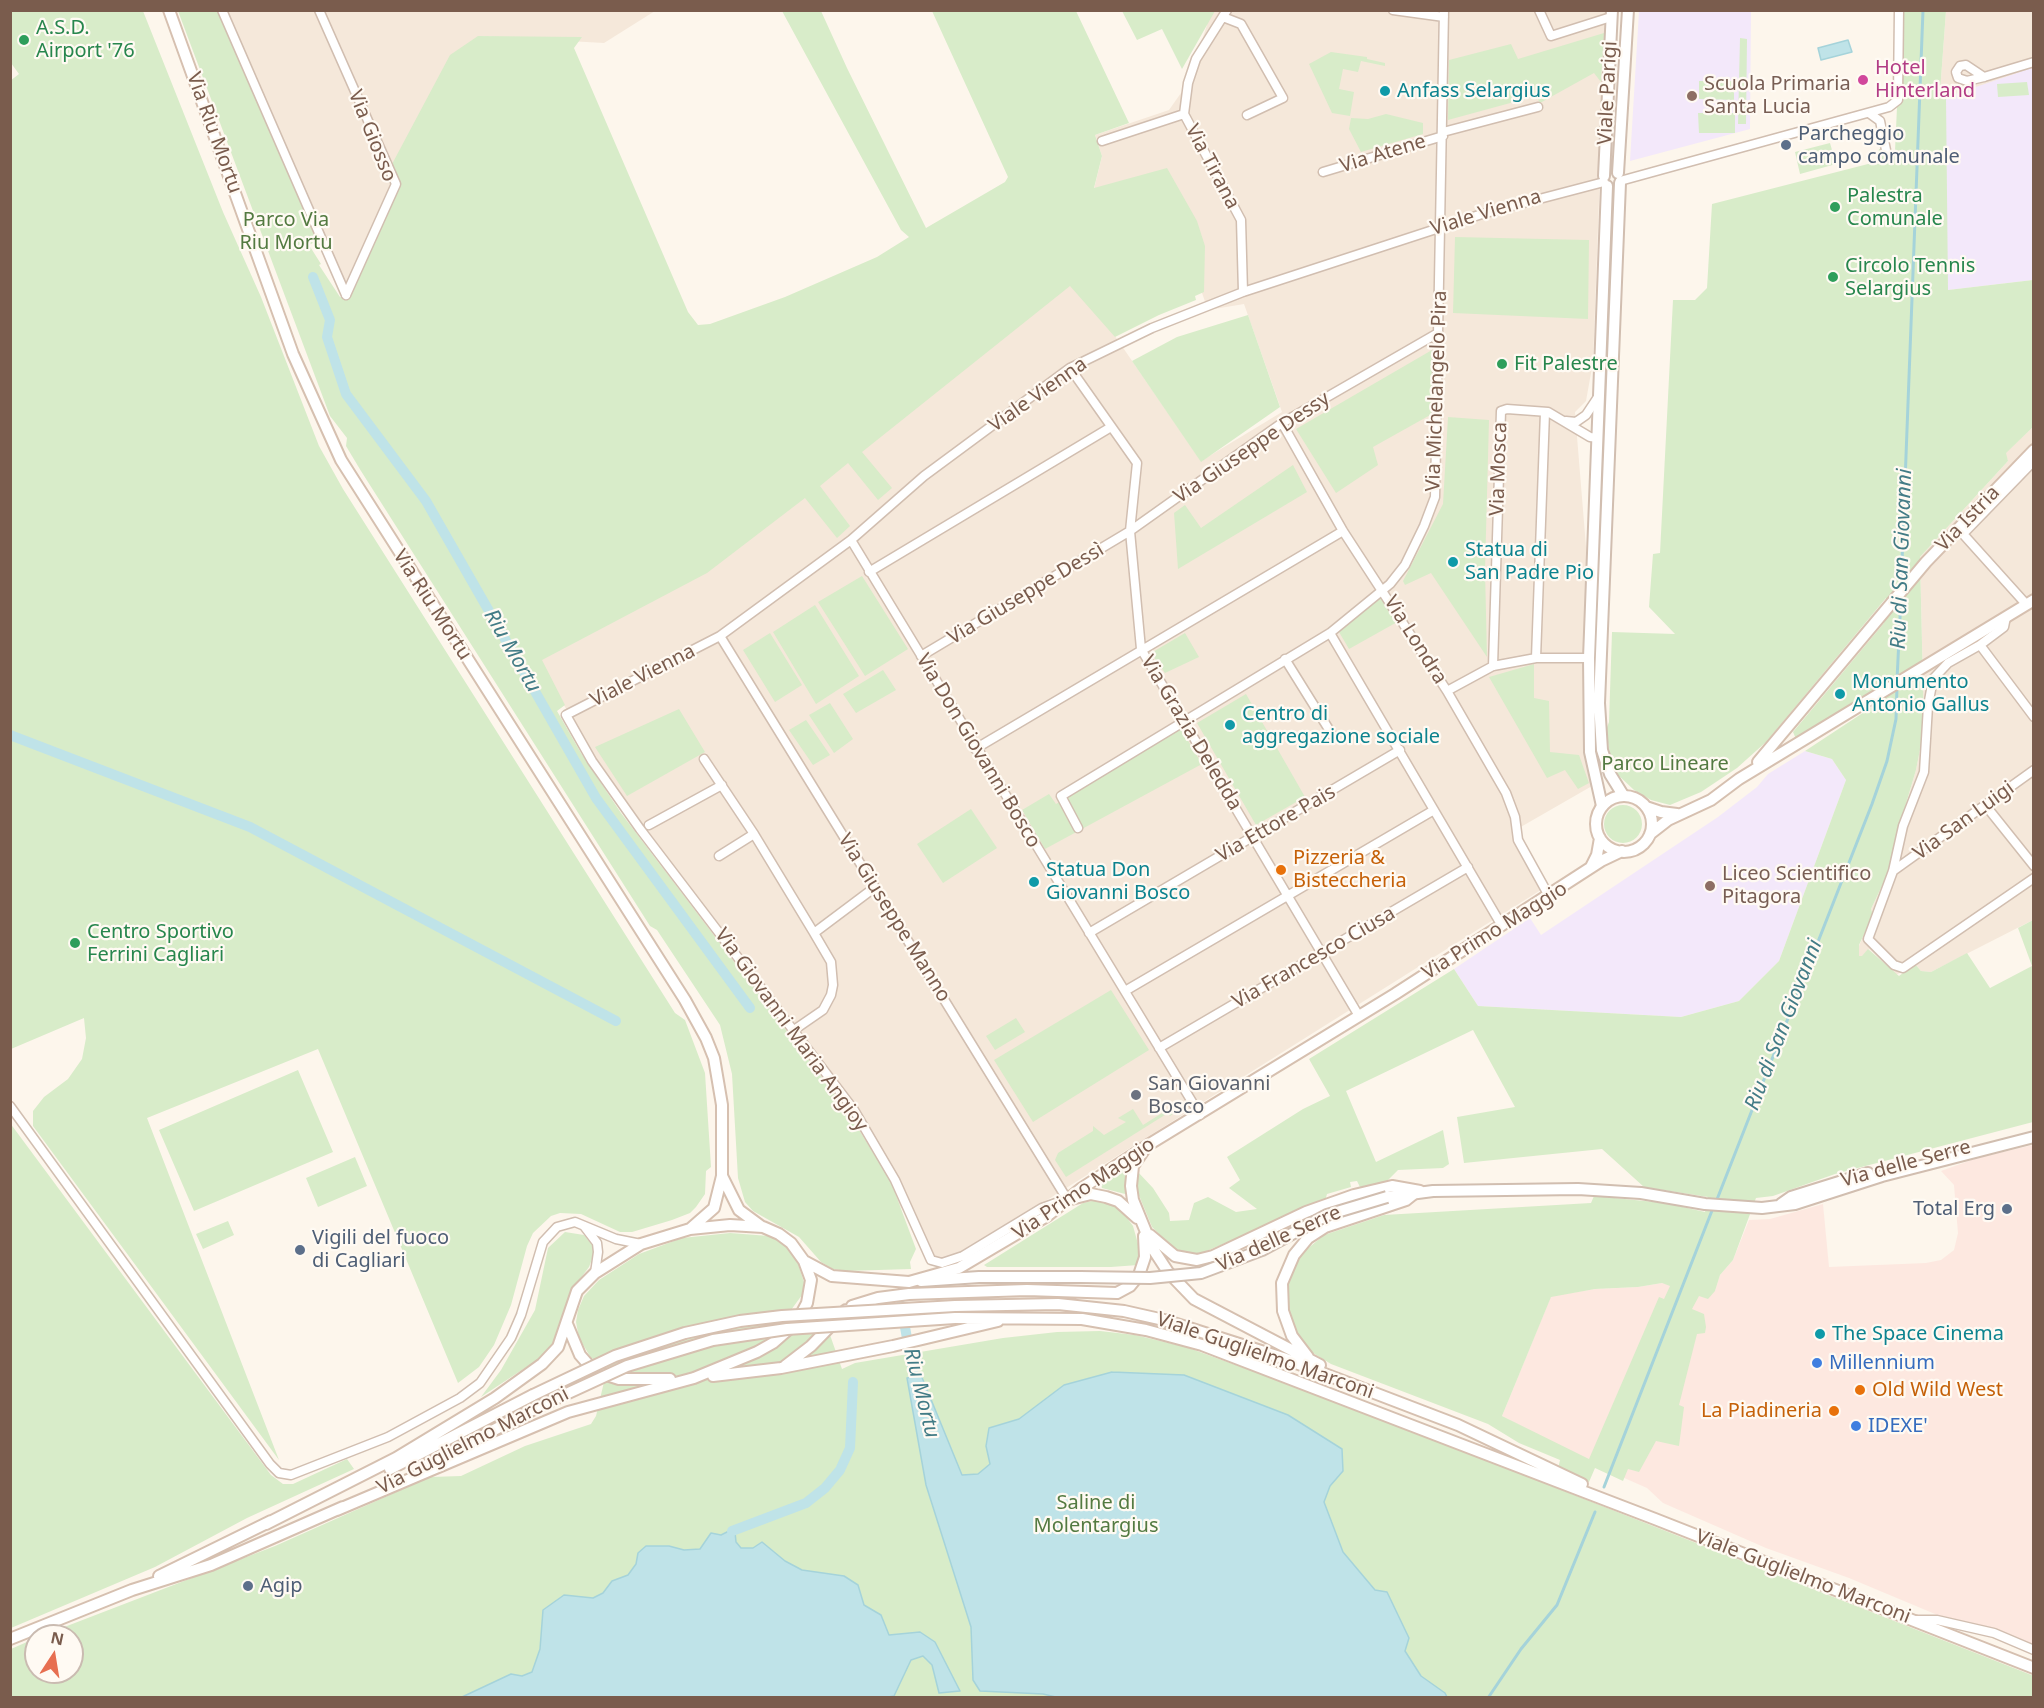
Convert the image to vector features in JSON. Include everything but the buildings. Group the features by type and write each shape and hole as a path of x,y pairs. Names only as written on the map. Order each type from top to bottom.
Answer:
{"main road":[{"name":"Via Riu Mortu","path":"169,10 293,354 341,460 685,1000 706,1038 714,1058 722,1106 722,1176 714,1208 690,1229"},
{"name":"Viale Parigi","path":"1623,795 1610,774 1602,750 1599,703 1619,179 1628,10"},
{"name":"Viale Parigi","path":"1602,806 1590,752 1589,658 1600,394 1611,14"},
{"path":"1605,181 1614,188 1619,179"},
{"name":"Via Istria","path":"1738,779 1768,752 1926,562 2034,450"},
{"path":"1683,814 1661,812 1646,807 1639,800 1623,795 1602,806 1596,821 1600,838 1606,844 1622,851 1639,847 1650,834 1668,820 1683,814 1711,800 1738,779 2030,602"},
{"path":"1646,807 1652,825 1650,834"},
{"name":"Via Primo Maggio","path":"1589,870 1597,855 1600,838"},
{"name":"Via Primo Maggio","path":"804,1261 832,1276 914,1282 959,1268 1047,1216 1067,1199 1148,1145 1200,1115 1622,851"},
{"name":"Via delle Serre","path":"1781,1204 1791,1197 1876,1171 2034,1130"},
{"name":"Via delle Serre","path":"914,1282 979,1277 1150,1278 1201,1273 1262,1250 1327,1215 1387,1197 1418,1192 1578,1189 1641,1193 1705,1204 1762,1208 1795,1204 1882,1176 2034,1137"},
{"path":"852,1306 878,1298 909,1294 1027,1290 1117,1293 1130,1286 1139,1275 1145,1257 1141,1224 1131,1186 1133,1166 1148,1145"},
{"name":"Via Riu Mortu","path":"722,1176 738,1210 763,1227"},
{"path":"1067,1199 1091,1194 1118,1201 1168,1253 1197,1260 1213,1256 1306,1212 1354,1195 1392,1186 1418,1192"},
{"path":"1312,1362 1292,1336 1283,1311 1282,1283 1290,1260 1301,1245 1315,1233 1334,1223 1406,1200 1418,1192"},
{"path":"1141,1224 1153,1250 1168,1272 1194,1299 1312,1362 1458,1425"},
{"path":"266,1524 396,1458 495,1398 542,1364 558,1347 578,1291 595,1273 641,1244 690,1229 730,1225 763,1227 779,1234 791,1243 804,1261 810,1274 811,1286 807,1303 797,1322 773,1343 757,1352 694,1378 568,1412 338,1510"},
{"path":"782,1368 811,1346 836,1317 852,1306 888,1288 914,1282"},
{"name":"Viale Guglielmo Marconi","path":"813,1313 1058,1304 1125,1311 1164,1320 1283,1358 1458,1425 1655,1519"},
{"name":"Via Guglielmo Marconi","path":"132,1590 266,1524 423,1453 533,1395 615,1356 685,1333 740,1321 813,1313"},
{"path":"567,1324 580,1355 594,1371 619,1379 646,1381 782,1368 922,1340 1012,1317"},
{"name":"Viale Guglielmo Marconi","path":"824,1326 1012,1317 1082,1319 1146,1330 1202,1346 1655,1519 2034,1668"},
{"name":"Via Guglielmo Marconi","path":"10,1639 132,1590 211,1565 338,1510 538,1407 627,1366 684,1347 764,1331 824,1326"}],"street":[{"name":"Via Giosso","path":"222,10 346,295 396,184 319,10"},
{"path":"1394,10 1444,14"},
{"path":"1539,10 1551,36 1611,14"},
{"path":"1619,179 1881,110 1898,100 1899,10"},
{"name":"Via Tirana","path":"1243,292 1241,220 1184,114 1188,83 1196,59 1225,14 1241,24 1283,98 1247,116"},
{"name":"Via Michelangelo Pira","path":"1078,828 1061,796 1330,633 1383,588 1405,565 1435,500 1444,14"},
{"path":"1984,77 2034,62"},
{"name":"Via Atene","path":"1323,172 1538,107"},
{"path":"1869,112 1880,121 1886,150"},
{"name":"Via Tirana","path":"1102,141 1184,114"},
{"name":"Viale Vienna","path":"566,715 720,636 851,540 924,476 1070,368 1152,328 1243,292 1441,226 1553,193 1605,181"},
{"name":"Via Giuseppe Dessy","path":"1130,531 1282,423 1438,333"},
{"name":"Via Grazia Deledda","path":"1070,368 1137,464 1130,531 1141,649 1359,1016"},
{"path":"1565,421 1576,422 1586,415 1600,394"},
{"name":"Via Mosca","path":"1493,666 1501,411 1507,409 1545,412 1565,421 1590,437 1598,437"},
{"path":"1536,658 1545,412"},
{"name":"Via Londra","path":"1282,423 1343,531 1383,588 1447,691 1506,793 1515,817 1518,840 1549,896"},
{"path":"869,572 1112,427"},
{"path":"2030,602 1963,534 2032,463 2034,455"},
{"name":"Via Giuseppe Dessì","path":"921,656 1130,531"},
{"path":"975,749 1343,531"},
{"name":"Via Don Giovanni Bosco","path":"851,540 975,749 1200,1115"},
{"path":"2006,617 2004,627 1980,645 1948,663 1933,679 1928,706 1924,772 1903,825 1893,871 1868,939 1898,968 1903,968 2034,878"},
{"path":"1330,633 1502,926"},
{"name":"Via Giuseppe Manno","path":"720,636 1067,1199"},
{"path":"1980,645 2034,717"},
{"path":"1447,691 1493,666 1536,658 1589,658"},
{"path":"1285,659 1333,736"},
{"name":"Via Giovanni Maria Angioy","path":"566,715 592,761 640,829 860,1119 895,1180 926,1253 933,1262 942,1263 963,1256 1042,1208 1067,1199"},
{"name":"Via Ettore Pais","path":"1089,933 1400,750"},
{"path":"704,759 754,834 831,962 833,986 831,996 823,1010 794,1030"},
{"name":"Via San Luigi","path":"1893,871 2034,770"},
{"path":"649,825 722,785"},
{"path":"1986,806 2034,866"},
{"path":"1125,991 1434,810"},
{"path":"719,856 754,834"},
{"name":"Via Francesco Ciusa","path":"1159,1048 1468,867"},
{"path":"814,933 874,888"},
{"path":"10,1106 270,1464 279,1473 291,1475 388,1437 460,1398 480,1383 494,1368 511,1338 521,1315 543,1242 557,1227 566,1222 581,1224 616,1239 641,1244"},
{"path":"581,1224 597,1243 595,1273"},
{"path":"1912,1620 1937,1620 1994,1633 2034,1650"}],"shaded area":[{"path":"222,11 655,11 604,43 479,36 411,190 353,309"},
{"path":"1197,11 1606,11 1593,362 1586,401 1575,412 1595,657 1592,786 1519,828 1544,888 942,1266 664,871 594,759 521,628 1075,278 1201,461 1282,412 1244,304 1208,310 1162,179 1094,189 1102,156 1095,135 1169,110 1188,83 1207,25"},
{"name":"Scuola Primaria Santa Lucia","path":"1639,11 1751,11 1750,129 1630,161"},
{"path":"1946,11 2033,11 2033,280 1940,92"},
{"path":"2032,68 2033,280 1948,290 1944,172 1946,97"},
{"path":"2033,427 2033,920 1931,972 1921,971 1915,964 1896,975 1869,949 1862,957 1859,956 1859,946 1872,915 1871,909 1889,871 1916,770 1924,729 1920,557 2008,461 2005,453"},
{"name":"Liceo Scientifico Pitagora","path":"1805,751 1832,759 1846,780 1779,961 1739,1001 1681,1017 1478,1006 1454,969 1530,918 1541,935 1718,817 1757,787 1768,774"},
{"path":"2033,1145 2033,1655 1849,1578 1766,1548 1663,1503 1647,1488 1597,1466 1502,1416 1551,1296 1595,1289 1638,1287 1662,1283 1715,1291 1720,1275 1733,1260 1749,1220 1770,1219 1823,1204 1829,1267 1926,1263 1941,1260 1954,1250 1958,1233 1954,1185 1941,1171 1977,1158"}],"green space":[{"path":"10,11 143,11 223,212 261,297 319,446 343,489 675,1013 685,1020 705,1073 711,1167 706,1171 705,1194 696,1207 690,1213 632,1232 620,1232 581,1214 560,1213 551,1216 533,1233 527,1246 511,1305 494,1345 479,1367 458,1383 318,1049 147,1118 279,1460 33,1126 33,1111 44,1097 68,1079 82,1059 86,1038 84,1018 11,1049 10,81 19,74 11,63"},
{"name":"Parco Via Riu Mortu","path":"178,11 222,11 317,241 309,245 340,297 348,298 400,186 391,166 450,55 478,36 582,37 574,48 688,312 698,325 710,324 785,297 877,257 909,237 901,230 782,11 821,11 926,228 1005,182 1008,177 932,11 1076,11 1129,123 1095,135 1102,156 1094,188 1167,168 1197,221 1205,246 1204,292 1195,296 1196,300 1115,337 1070,286 862,452 892,488 878,500 848,463 820,486 850,526 837,538 805,498 707,573 542,660 565,705 557,711 581,753 621,813 848,1112 891,1182 916,1249 910,1262 911,1269 846,1271 833,1269 821,1262 799,1237 753,1211 745,1202 738,1178 732,1074 720,1025 657,930 650,926 346,446 347,438 330,416"},
{"path":"1122,11 1215,11 1182,69 1162,29 1137,40"},
{"name":"Parco Lineare","path":"1904,11 1946,11 1940,92 1946,97 1948,290 2033,280 2033,427 2006,453 2008,461 1920,557 1924,729 1916,770 1889,871 1871,909 1873,915 1859,945 1859,956 1862,956 1868,949 1899,976 1915,964 1921,971 1931,972 1967,953 1990,988 2032,966 2018,928 2033,920 2033,1122 1835,1174 1773,1196 1756,1198 1733,1260 1720,1275 1715,1291 1708,1299 1699,1296 1692,1309 1704,1314 1706,1327 1705,1333 1697,1334 1679,1405 1684,1407 1679,1446 1656,1441 1639,1472 1628,1469 1623,1481 1595,1468 1589,1482 1558,1469 1560,1460 1519,1443 1488,1424 1331,1364 1313,1353 1296,1334 1290,1321 1285,1292 1288,1278 1300,1255 1324,1235 1384,1215 1591,1203 1594,1196 1665,1203 1705,1212 1708,1197 1644,1187 1602,1149 1464,1163 1457,1117 1515,1107 1473,1030 1346,1091 1376,1162 1443,1130 1449,1164 1443,1168 1398,1170 1386,1182 1360,1187 1357,1181 1350,1182 1351,1187 1327,1194 1325,1201 1197,1255 1177,1252 1152,1227 1138,1193 1137,1171 1153,1188 1169,1213 1170,1221 1189,1220 1194,1203 1208,1197 1236,1212 1257,1209 1229,1188 1240,1180 1227,1157 1303,1109 1330,1096 1309,1059 1454,969 1478,1006 1681,1017 1739,1001 1779,961 1846,780 1832,759 1805,751 1884,699 1881,686 1796,739 1793,732 1884,623 1886,598 1766,742 1737,768 1701,792 1670,805 1651,800 1634,790 1617,774 1611,760 1606,730 1609,722 1612,632 1675,634 1649,607 1653,554 1660,553 1673,300 1695,300 1707,288 1712,204 1868,164 1877,164 1879,149 1895,151 1897,107 1901,104","holes":["1662,1283 1670,1286 1664,1299 1659,1297 1589,1459 1502,1416 1551,1297 1595,1289 1638,1287"]},
{"path":"1604,33 1601,82 1594,73 1540,103 1536,96 1448,120 1449,60 1511,44 1518,59"},
{"path":"1740,38 1747,39 1746,124 1738,124"},
{"path":"1331,52 1367,57 1367,59 1385,63 1385,66 1361,61 1358,72 1343,69 1339,89 1354,92 1350,116 1332,113 1309,64"},
{"path":"1699,81 1734,81 1734,100 1699,99"},
{"path":"2027,82 2029,95 1998,97 1997,84"},
{"path":"1698,113 1735,113 1735,133 1699,133"},
{"path":"1386,114 1423,123 1423,134 1361,152 1349,129 1351,118 1368,119"},
{"path":"1830,143 1836,164 1800,174 1795,152"},
{"path":"1455,237 1589,240 1588,319 1453,313"},
{"path":"1248,315 1280,407 1201,462 1132,361 1177,337"},
{"path":"1432,350 1432,414 1373,447 1378,465 1336,493 1296,429"},
{"path":"1448,417 1489,420 1485,570 1487,657 1431,573 1405,585 1403,581 1443,504"},
{"path":"1293,465 1307,492 1178,569 1174,513 1185,505 1201,528"},
{"path":"862,576 908,649 865,676 818,602"},
{"path":"1382,596 1399,621 1349,649 1339,632"},
{"path":"815,605 859,676 816,704 773,632"},
{"path":"770,633 802,685 775,702 743,650"},
{"path":"1185,633 1199,657 1165,673 1151,653"},
{"path":"1534,664 1534,698 1549,701 1550,752 1579,755 1589,783 1578,789 1565,770 1547,778 1489,677"},
{"path":"883,670 896,690 856,713 843,694"},
{"path":"1246,694 1305,797 1256,825 1197,723"},
{"path":"830,703 853,739 834,753 809,715"},
{"path":"679,709 705,752 627,796 595,747"},
{"path":"806,720 830,755 813,765 789,730"},
{"path":"1181,729 1202,764 1045,849 1022,810 1049,794 1056,804"},
{"path":"1623,805 1636,811 1642,824 1636,837 1623,843 1610,837 1604,824 1610,811"},
{"path":"971,809 997,848 943,883 917,844"},
{"path":"1111,990 1149,1050 1033,1122 994,1060"},
{"path":"1016,1018 1025,1032 995,1050 986,1036"},
{"path":"298,1070 333,1152 194,1211 159,1130"},
{"path":"1175,1105 1178,1110 1170,1116 1168,1113 1066,1177 1055,1160 1058,1153 1093,1131 1093,1126 1104,1135 1126,1122 1118,1118 1133,1109 1143,1125"},
{"path":"10,1123 271,1475 283,1484 293,1484 347,1459 354,1469 247,1518 155,1567 11,1628"},
{"path":"355,1157 367,1186 318,1207 306,1178"},
{"path":"1124,1167 1127,1169 1125,1194 1102,1188 1101,1185"},
{"path":"1101,1199 1108,1200 1122,1211 1133,1226 1140,1251 1138,1265 987,1267 984,1265 1083,1203"},
{"path":"228,1221 234,1235 203,1249 196,1234"},
{"path":"565,1232 584,1235 593,1246 594,1254 589,1267 571,1291 555,1341 543,1356 481,1397 501,1370 535,1310 548,1248"},
{"name":"Saline di Molentargius","path":"730,1233 769,1236 782,1243 796,1258 804,1282 802,1295 783,1321 824,1318 842,1369 855,1363 1003,1338 1057,1332 1100,1331 1135,1335 1186,1347 1338,1402 2034,1676 2033,1698 11,1698 11,1649 24,1643 24,1684 84,1684 84,1624 72,1624 275,1546 430,1477 461,1476 525,1446 591,1424 596,1416 608,1365 591,1358 579,1338 576,1322 584,1296 599,1280 639,1254 682,1238"}],"water":[{"path":"1848,40 1852,52 1821,60 1818,48"},
{"path":"1112,1372 1184,1375 1288,1415 1342,1449 1343,1471 1330,1486 1324,1502 1343,1552 1375,1590 1387,1592 1409,1638 1405,1651 1421,1676 1445,1693 1447,1697 1060,1698 1043,1694 980,1691 973,1680 971,1627 926,1485 907,1378 921,1375 962,1475 978,1474 990,1464 986,1446 989,1428 1019,1419 1064,1385"},
{"path":"729,1531 735,1532 736,1542 741,1548 753,1548 762,1542 785,1561 802,1570 844,1576 858,1585 864,1605 881,1615 889,1635 920,1632 935,1642 960,1691 939,1693 932,1665 923,1656 911,1660 894,1696 888,1697 462,1697 511,1674 522,1676 532,1672 540,1649 543,1610 564,1595 593,1598 603,1593 612,1581 628,1575 636,1564 638,1553 646,1546 669,1546 684,1550 700,1549 711,1533 721,1535"}],"waterway":[{"name":"Riu di San Giovanni","path":"1901,587 1923,10"},
{"name":"Riu Mortu","path":"313,277 330,320 327,337 346,394 426,501 596,798 750,1008"},
{"name":"Riu di San Giovanni","path":"1897,680 1901,597"},
{"name":"Riu di San Giovanni","path":"1716,1202 1872,804 1887,761 1896,719 1897,687"},
{"path":"10,735 250,827 616,1021"},
{"name":"Riu di San Giovanni","path":"1604,1487 1713,1208"},
{"name":"Riu Mortu","path":"901,1305 916,1388"},
{"path":"732,1531 806,1503 825,1488 840,1470 850,1448 853,1382"},
{"name":"Riu di San Giovanni","path":"1488,1698 1521,1649 1557,1605 1595,1512"}],"place":[{"name":"A.S.D. Airport '76","path":"24,40"},
{"name":"Hotel Hinterland","path":"1863,80"},
{"name":"Anfass Selargius","path":"1385,91"},
{"name":"Scuola Primaria Santa Lucia","path":"1692,96"},
{"name":"Parcheggio campo comunale","path":"1786,145"},
{"name":"Palestra Comunale","path":"1835,207"},
{"name":"Circolo Tennis Selargius","path":"1833,277"},
{"name":"Fit Palestre","path":"1502,364"},
{"name":"Statua di San Padre Pio","path":"1453,562"},
{"name":"Monumento Antonio Gallus","path":"1840,694"},
{"name":"Centro di aggregazione sociale","path":"1230,725"},
{"name":"Pizzeria & Bisteccheria","path":"1281,870"},
{"name":"Statua Don Giovanni Bosco","path":"1034,882"},
{"name":"Liceo Scientifico Pitagora","path":"1710,886"},
{"name":"Centro Sportivo Ferrini Cagliari","path":"75,943"},
{"name":"San Giovanni Bosco","path":"1136,1095"},
{"name":"Total Erg","path":"2007,1209"},
{"name":"Vigili del fuoco di Cagliari","path":"300,1250"},
{"name":"The Space Cinema","path":"1820,1334"},
{"name":"Millennium","path":"1817,1363"},
{"name":"Old Wild West","path":"1860,1390"},
{"name":"La Piadineria","path":"1834,1411"},
{"name":"IDEXE'","path":"1856,1426"},
{"name":"Agip","path":"248,1586"}]}
